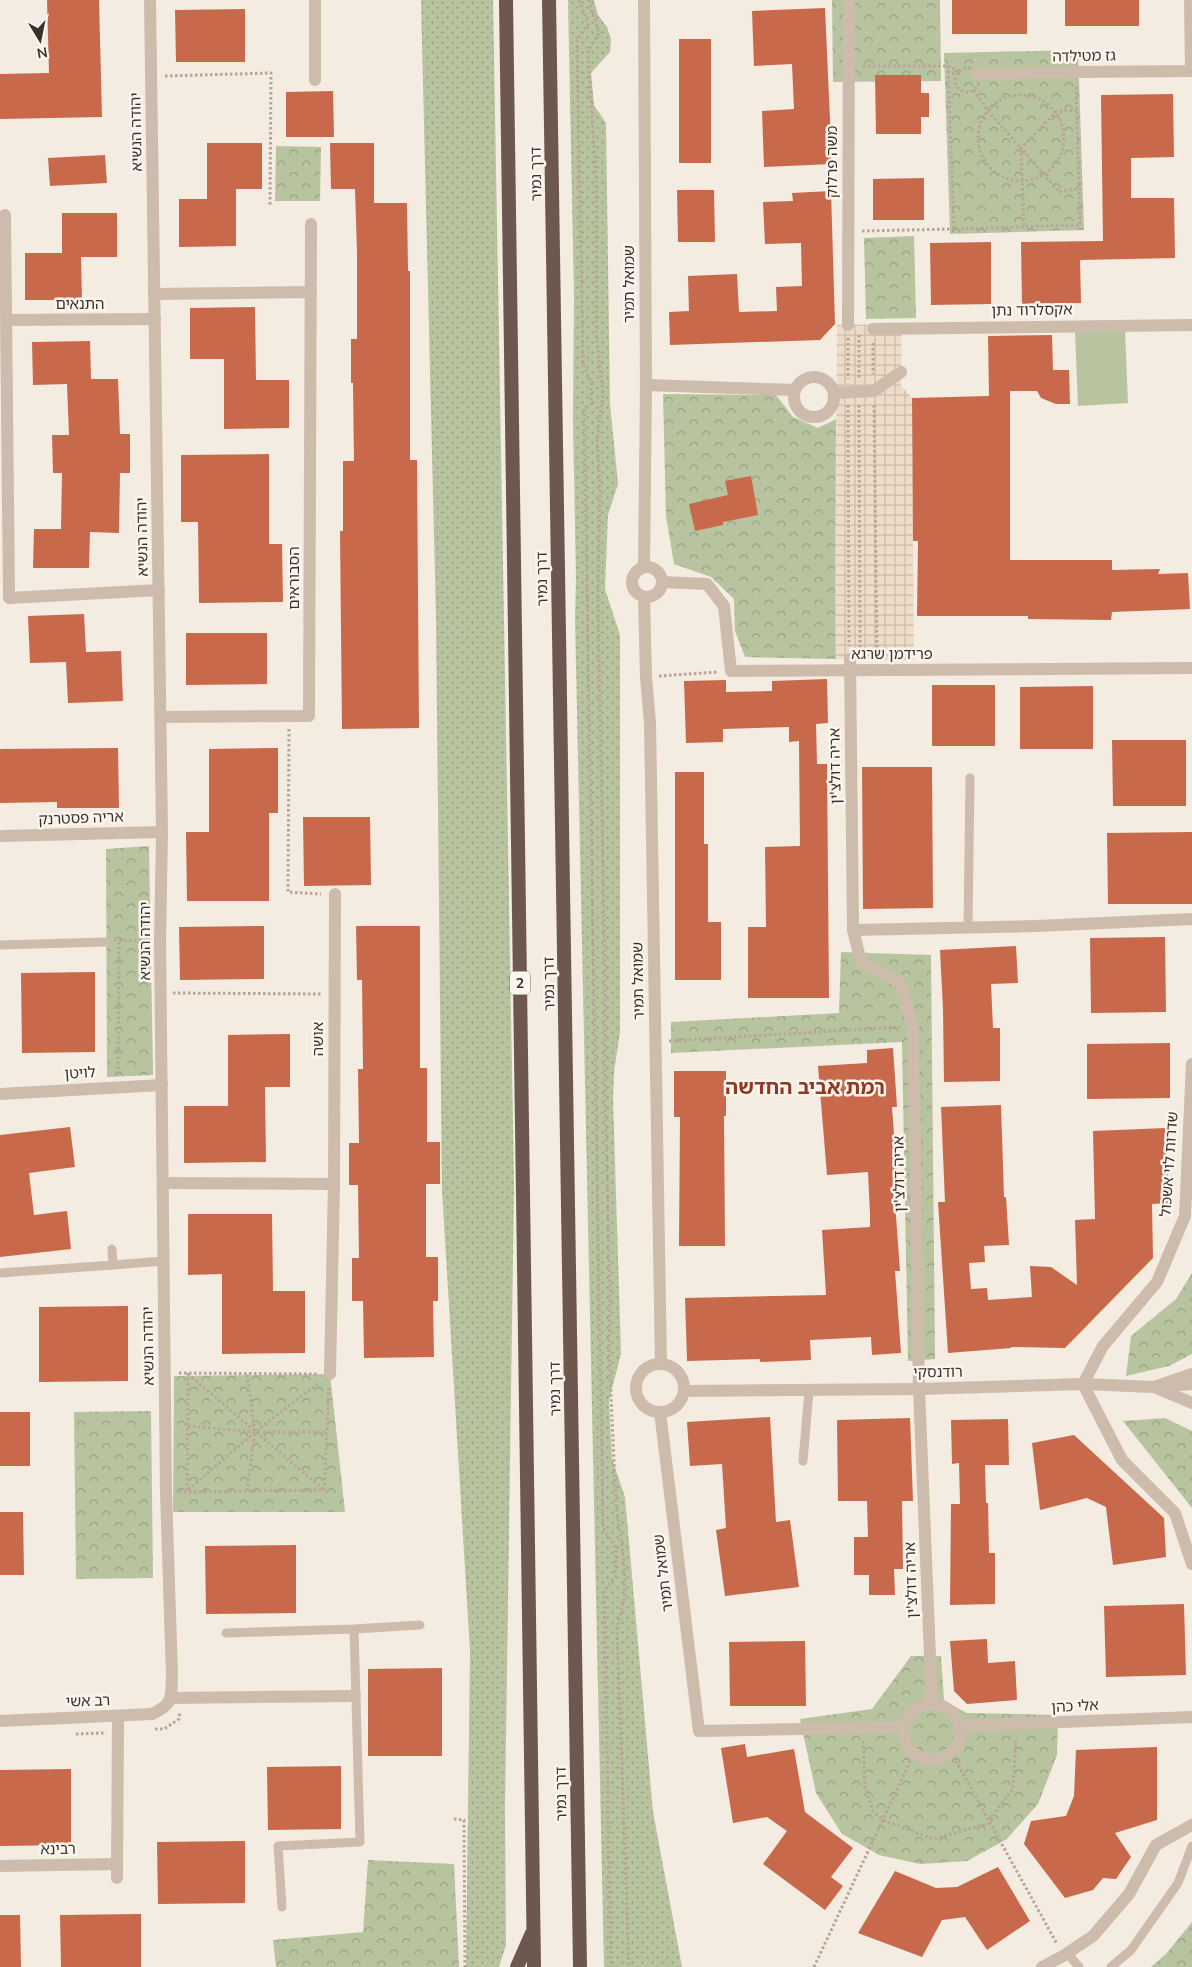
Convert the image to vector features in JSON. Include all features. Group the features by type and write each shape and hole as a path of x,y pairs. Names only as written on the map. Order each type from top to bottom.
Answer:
{"highway":[{"name":"דרך נמיר","path":"506,0 534,1967"},
{"name":"דרך נמיר","path":"549,0 580,1967"},
{"path":"517,1967 534,1927"}],"street":[{"name":"יהודה הנשיא","path":"150,0 162,832 160,942 166,1493 172,1675 171,1698"},
{"path":"315,0 315,80"},
{"name":"שמואל תמיר","path":"644,0 646,385 644,567"},
{"name":"משה פרלוק","path":"848,325 849,0"},
{"path":"1190,0 1191,71"},
{"name":"גז מטילדה","path":"978,74 1191,71"},
{"path":"4,215 9,598 159,590"},
{"name":"הסבוראים","path":"160,717 310,716 310,224"},
{"path":"154,294 311,292"},
{"name":"התנאים","path":"6,320 154,319"},
{"name":"אקסלרוד נתן","path":"873,329 1192,325"},
{"path":"834,392 874,391 901,372"},
{"path":"816,377 827,382 834,392 834,399 829,411 823,415 810,416 804,414 795,404 796,390 803,380 816,377"},
{"path":"646,385 796,390"},
{"path":"644,567 658,572 662,582 657,594 644,597 635,592 632,582 635,573 644,567"},
{"path":"662,582 707,584 724,606 731,671"},
{"name":"שמואל תמיר","path":"644,597 646,677 650,723 661,1364"},
{"name":"פרידמן שרגא","path":"731,671 850,665 1192,668"},
{"name":"אריה דולצ'ין","path":"850,665 853,930 861,962 900,982 913,1026 919,1389 932,1705"},
{"name":"אריה פסטרנק","path":"0,836 162,832"},
{"name":"אושה","path":"330,1374 334,1184 335,894"},
{"path":"853,930 1037,926 1192,919"},
{"name":"שדרות לוי אשכול","path":"1083,1384 1103,1346 1157,1282 1184,1216 1192,1064"},
{"name":"לויטן","path":"0,1094 162,1085"},
{"path":"163,1183 334,1184"},
{"path":"661,1364 675,1368 684,1382 684,1391 681,1400 676,1406 668,1411 660,1412 644,1406 639,1400 636,1383 639,1375 645,1369 661,1364"},
{"path":"1154,1387 1192,1374"},
{"path":"1083,1384 1122,1460 1176,1513 1192,1564"},
{"name":"רודנסקי","path":"684,1391 809,1391 1083,1384 1154,1387 1192,1384"},
{"path":"1154,1387 1192,1404"},
{"name":"שמואל תמיר","path":"660,1412 699,1730 863,1728"},
{"path":"171,1698 355,1696"},
{"name":"רב אשי","path":"0,1721 152,1714 164,1709 171,1698"},
{"path":"932,1705 944,1707 952,1713 960,1732 957,1745 951,1752 942,1758 932,1760 925,1759 914,1753 905,1739 904,1727 911,1714 919,1708 932,1705"},
{"path":"117,1878 118,1717"},
{"name":"אלי כהן","path":"959,1726 1192,1717"},
{"path":"863,1728 904,1727"},
{"path":"1042,1967 1093,1936 1129,1894 1156,1845 1192,1825"},
{"name":"רבינא","path":"0,1866 117,1864"}],"lane":[{"path":"968,927 970,778"},
{"path":"0,945 106,942"},
{"path":"112,1249 113,1265"},
{"path":"0,1273 164,1261"},
{"path":"804,1461 809,1391"},
{"path":"226,1634 420,1625"},
{"path":"282,1907 278,1846 360,1842 354,1629"},
{"path":"1110,1967 1131,1950 1178,1883 1192,1846"},
{"path":"1065,1954 1079,1967"}],"path":[{"path":"578,0 588,24 577,40 584,365 591,381 591,404 584,408 603,1528 616,1548 615,1577 604,1592 611,1967"},
{"path":"589,0 599,33 588,52 596,178 596,333 603,393 597,440 600,486 598,602 605,972 605,1106 610,1292 608,1353 616,1505 624,1561 625,1596 618,1628 630,1967"},
{"path":"849,66 948,66 958,71"},
{"path":"948,66 954,229"},
{"path":"848,232 1080,225 1081,188 1075,72"},
{"path":"151,76 271,73 270,207"},
{"path":"974,90 988,110 1059,192 1081,188"},
{"path":"1022,94 1035,97 1046,103 1056,112 1062,125 1064,139 1061,153 1054,165 1044,174 1022,181 1010,180 998,175 988,167 981,157 978,145 978,132 981,120 988,110 997,101 1009,96 1022,94"},
{"path":"1024,227 1021,148 1056,112 1077,110"},
{"path":"848,325 854,392 860,650"},
{"path":"850,665 854,392 859,329 873,329 877,660"},
{"path":"646,677 731,671"},
{"path":"289,716 288,892 335,894"},
{"path":"118,1087 120,941"},
{"path":"106,942 160,942"},
{"path":"161,993 335,994"},
{"path":"655,1042 913,1026"},
{"path":"188,1373 330,1374"},
{"path":"187,1492 188,1373"},
{"path":"188,1373 324,1490"},
{"path":"247,1374 255,1432 247,1491"},
{"path":"187,1492 255,1432 330,1374"},
{"path":"324,1490 330,1374"},
{"path":"188,1426 255,1432 327,1432"},
{"path":"187,1492 324,1490"},
{"path":"863,1728 865,1787 874,1811 883,1820 933,1839 990,1823 998,1808 1013,1789 1017,1725"},
{"path":"951,1752 1065,1954"},
{"path":"814,1967 914,1753"},
{"path":"454,1820 464,1820 465,1967"}],"green space":[{"path":"421,0 493,0 514,1184 505,1809 506,1945 499,1967 466,1967 470,1651 442,1190 436,618"},
{"path":"568,0 594,0 598,15 607,27 611,39 610,52 591,73 594,105 606,123 610,404 618,484 608,515 605,589 620,635 620,1032 614,1072 613,1099 621,1354 609,1400 612,1459 625,1497 653,1812 682,1967 604,1967 575,618 574,296"},
{"path":"832,0 940,0 941,81 833,82"},
{"path":"1078,50 1084,230 950,234 944,53"},
{"path":"276,146 321,147 320,201 275,201"},
{"path":"914,236 916,318 866,319 864,238"},
{"path":"1125,331 1128,403 1078,406 1075,332"},
{"path":"663,394 776,395 793,417 818,428 836,419 835,659 745,657 735,631 734,599 711,577 674,564 666,516"},
{"path":"149,846 153,1075 107,1077 106,849"},
{"path":"841,952 931,955 935,1359 908,1361 902,1042 671,1053 671,1022 839,1013"},
{"path":"1192,1273 1192,1354 1169,1366 1126,1376 1131,1336 1176,1299"},
{"path":"330,1374 345,1512 173,1512 174,1376"},
{"path":"151,1411 153,1578 76,1579 74,1412"},
{"path":"1165,1418 1192,1431 1192,1508 1123,1421"},
{"path":"911,1656 941,1656 944,1701 967,1713 1058,1715 1057,1755 1038,1804 1007,1839 967,1861 920,1864 879,1855 842,1834 816,1793 800,1719 872,1709"},
{"path":"368,1860 454,1864 459,1967 276,1967 273,1940 363,1932"},
{"path":"1192,1922 1192,1967 1151,1967 1166,1954"}],"shaded area":[{"path":"902,324 901,386 912,398 914,660 835,659 837,325"}],"building":[{"path":"47,0 99,0 102,117 0,119 0,74 49,73"},
{"path":"952,0 1027,0 1027,34 952,34"},
{"path":"1065,0 1139,0 1139,26 1065,26"},
{"path":"825,8 832,164 764,167 762,111 794,109 792,64 754,66 752,11"},
{"path":"245,9 245,62 176,62 175,10"},
{"path":"679,39 711,39 711,163 679,163"},
{"path":"875,75 921,75 921,93 929,93 929,117 921,117 921,134 876,134"},
{"path":"333,91 334,137 286,137 286,92"},
{"path":"1173,94 1174,157 1131,158 1131,198 1174,198 1175,258 1080,260 1081,303 1022,304 1021,242 1103,241 1101,95"},
{"path":"207,143 262,143 262,189 236,189 236,246 179,247 179,199 207,199"},
{"path":"330,143 374,143 374,203 407,203 408,271 410,271 410,460 417,460 419,728 342,729 340,531 343,531 343,461 354,461 351,339 357,339 357,252 355,189 331,189"},
{"path":"105,155 107,183 50,186 48,158"},
{"path":"924,178 924,220 873,220 873,179"},
{"path":"677,190 714,190 715,242 678,242"},
{"path":"831,191 835,324 820,340 670,345 669,312 689,311 688,276 737,274 739,312 777,311 776,287 802,286 801,243 765,244 763,202 793,201 792,193"},
{"path":"62,213 117,213 117,257 81,257 82,300 25,300 25,253 62,253"},
{"path":"991,242 991,304 931,305 930,243"},
{"path":"255,307 256,380 289,380 289,428 224,429 224,359 190,359 190,308"},
{"path":"1052,335 1053,370 1069,370 1070,404 1056,404 1041,398 1037,391 1010,391 1010,560 1112,560 1112,570 1160,569 1158,574 1188,573 1190,609 1112,612 1111,620 1028,619 1028,616 917,616 918,541 913,541 912,398 989,396 988,336"},
{"path":"90,341 91,379 118,379 120,434 130,434 130,473 120,473 119,533 90,532 89,568 33,568 34,529 61,529 62,473 53,473 52,435 69,435 67,384 33,385 32,342"},
{"path":"269,454 269,544 282,544 283,602 199,603 198,522 181,522 181,455"},
{"path":"751,476 758,515 723,522 723,525 695,531 689,504 728,495 725,481"},
{"path":"84,614 86,652 121,651 123,701 68,703 66,662 30,663 28,616"},
{"path":"186,633 267,633 267,684 186,685"},
{"path":"827,679 828,723 816,724 817,764 827,764 829,998 748,998 748,927 766,927 765,847 800,846 799,741 789,742 789,727 723,729 723,742 686,743 684,681 726,680 726,692 772,691 772,681"},
{"path":"932,685 995,685 995,746 932,746"},
{"path":"1093,686 1093,749 1020,749 1020,687"},
{"path":"1112,740 1186,740 1186,806 1113,806"},
{"path":"118,748 119,808 57,808 57,802 0,803 0,749"},
{"path":"278,748 278,813 269,813 269,901 187,901 186,832 209,832 209,749"},
{"path":"862,767 932,767 933,908 863,909"},
{"path":"675,772 704,772 704,844 708,844 708,922 721,922 721,980 675,980"},
{"path":"303,817 370,817 371,885 304,886"},
{"path":"1192,832 1192,904 1108,904 1107,833"},
{"path":"264,926 264,979 180,980 179,927"},
{"path":"356,926 420,926 420,1068 427,1068 427,1142 440,1142 440,1184 426,1184 426,1257 438,1257 438,1301 433,1301 434,1357 364,1358 363,1301 352,1301 352,1258 359,1258 358,1185 349,1185 349,1143 359,1143 358,1069 363,1069 362,980 357,980"},
{"path":"1165,937 1166,1012 1091,1013 1090,938"},
{"path":"1016,946 1018,983 991,984 993,1028 1000,1028 1000,1081 944,1082 940,950"},
{"path":"95,972 95,1052 22,1053 21,973"},
{"path":"290,1034 290,1087 265,1087 266,1162 184,1163 184,1106 228,1106 228,1035"},
{"path":"1170,1043 1170,1098 1087,1099 1087,1044"},
{"path":"893,1048 897,1107 892,1107 898,1189 894,1189 900,1271 895,1271 901,1353 872,1355 871,1337 810,1340 811,1360 760,1362 760,1359 687,1361 685,1298 826,1295 822,1230 870,1227 870,1214 868,1172 827,1175 818,1066 867,1063 867,1050"},
{"path":"674,1071 726,1071 726,1116 724,1116 725,1246 679,1246 680,1117 674,1117"},
{"path":"1001,1105 1004,1197 1006,1197 1009,1245 984,1246 985,1262 969,1263 971,1289 987,1288 988,1300 1032,1297 1030,1266 1051,1267 1077,1285 1075,1220 1095,1219 1093,1131 1166,1128 1169,1203 1152,1204 1153,1258 1065,1348 1011,1347 948,1353 938,1202 945,1202 941,1107"},
{"path":"70,1127 75,1167 29,1173 34,1215 67,1211 71,1249 0,1257 0,1135"},
{"path":"188,1214 272,1214 273,1291 305,1291 305,1353 222,1354 222,1274 188,1275"},
{"path":"128,1306 128,1381 39,1382 39,1307"},
{"path":"0,1412 30,1412 30,1466 0,1466"},
{"path":"770,1417 776,1522 790,1520 799,1587 725,1596 716,1530 726,1528 722,1464 690,1466 687,1422"},
{"path":"910,1418 913,1501 902,1501 903,1569 894,1569 895,1595 869,1595 869,1575 854,1575 854,1537 868,1537 867,1501 838,1501 837,1420"},
{"path":"1008,1419 1009,1465 985,1465 989,1553 995,1553 995,1604 950,1605 951,1504 960,1504 959,1463 952,1464 951,1420"},
{"path":"1074,1435 1164,1518 1166,1557 1113,1565 1106,1507 1087,1498 1040,1510 1032,1443"},
{"path":"0,1512 23,1512 24,1575 0,1575"},
{"path":"296,1545 296,1613 206,1614 205,1546"},
{"path":"1184,1604 1186,1675 1106,1677 1104,1606"},
{"path":"987,1639 988,1663 1015,1661 1017,1700 967,1704 954,1691 950,1641"},
{"path":"805,1641 806,1706 730,1706 729,1642"},
{"path":"442,1668 442,1756 368,1756 368,1669"},
{"path":"745,1744 747,1757 794,1749 805,1812 853,1848 831,1877 843,1886 825,1910 763,1864 787,1831 767,1817 733,1823 721,1748"},
{"path":"1157,1747 1157,1820 1115,1833 1131,1857 1116,1879 1103,1878 1093,1890 1065,1898 1024,1844 1031,1821 1066,1816 1074,1796 1076,1750"},
{"path":"341,1766 341,1829 268,1830 267,1767"},
{"path":"71,1769 71,1845 0,1846 0,1770"},
{"path":"245,1841 245,1903 158,1904 157,1842"},
{"path":"998,1867 1030,1921 987,1950 965,1917 942,1920 922,1957 858,1933 895,1871 936,1888 957,1887"},
{"path":"141,1914 141,1967 61,1967 60,1915"},
{"path":"0,1915 20,1915 21,1967 0,1967"}],"district":[{"name":"רמת אביב החדשה","path":"805,1087"}]}
